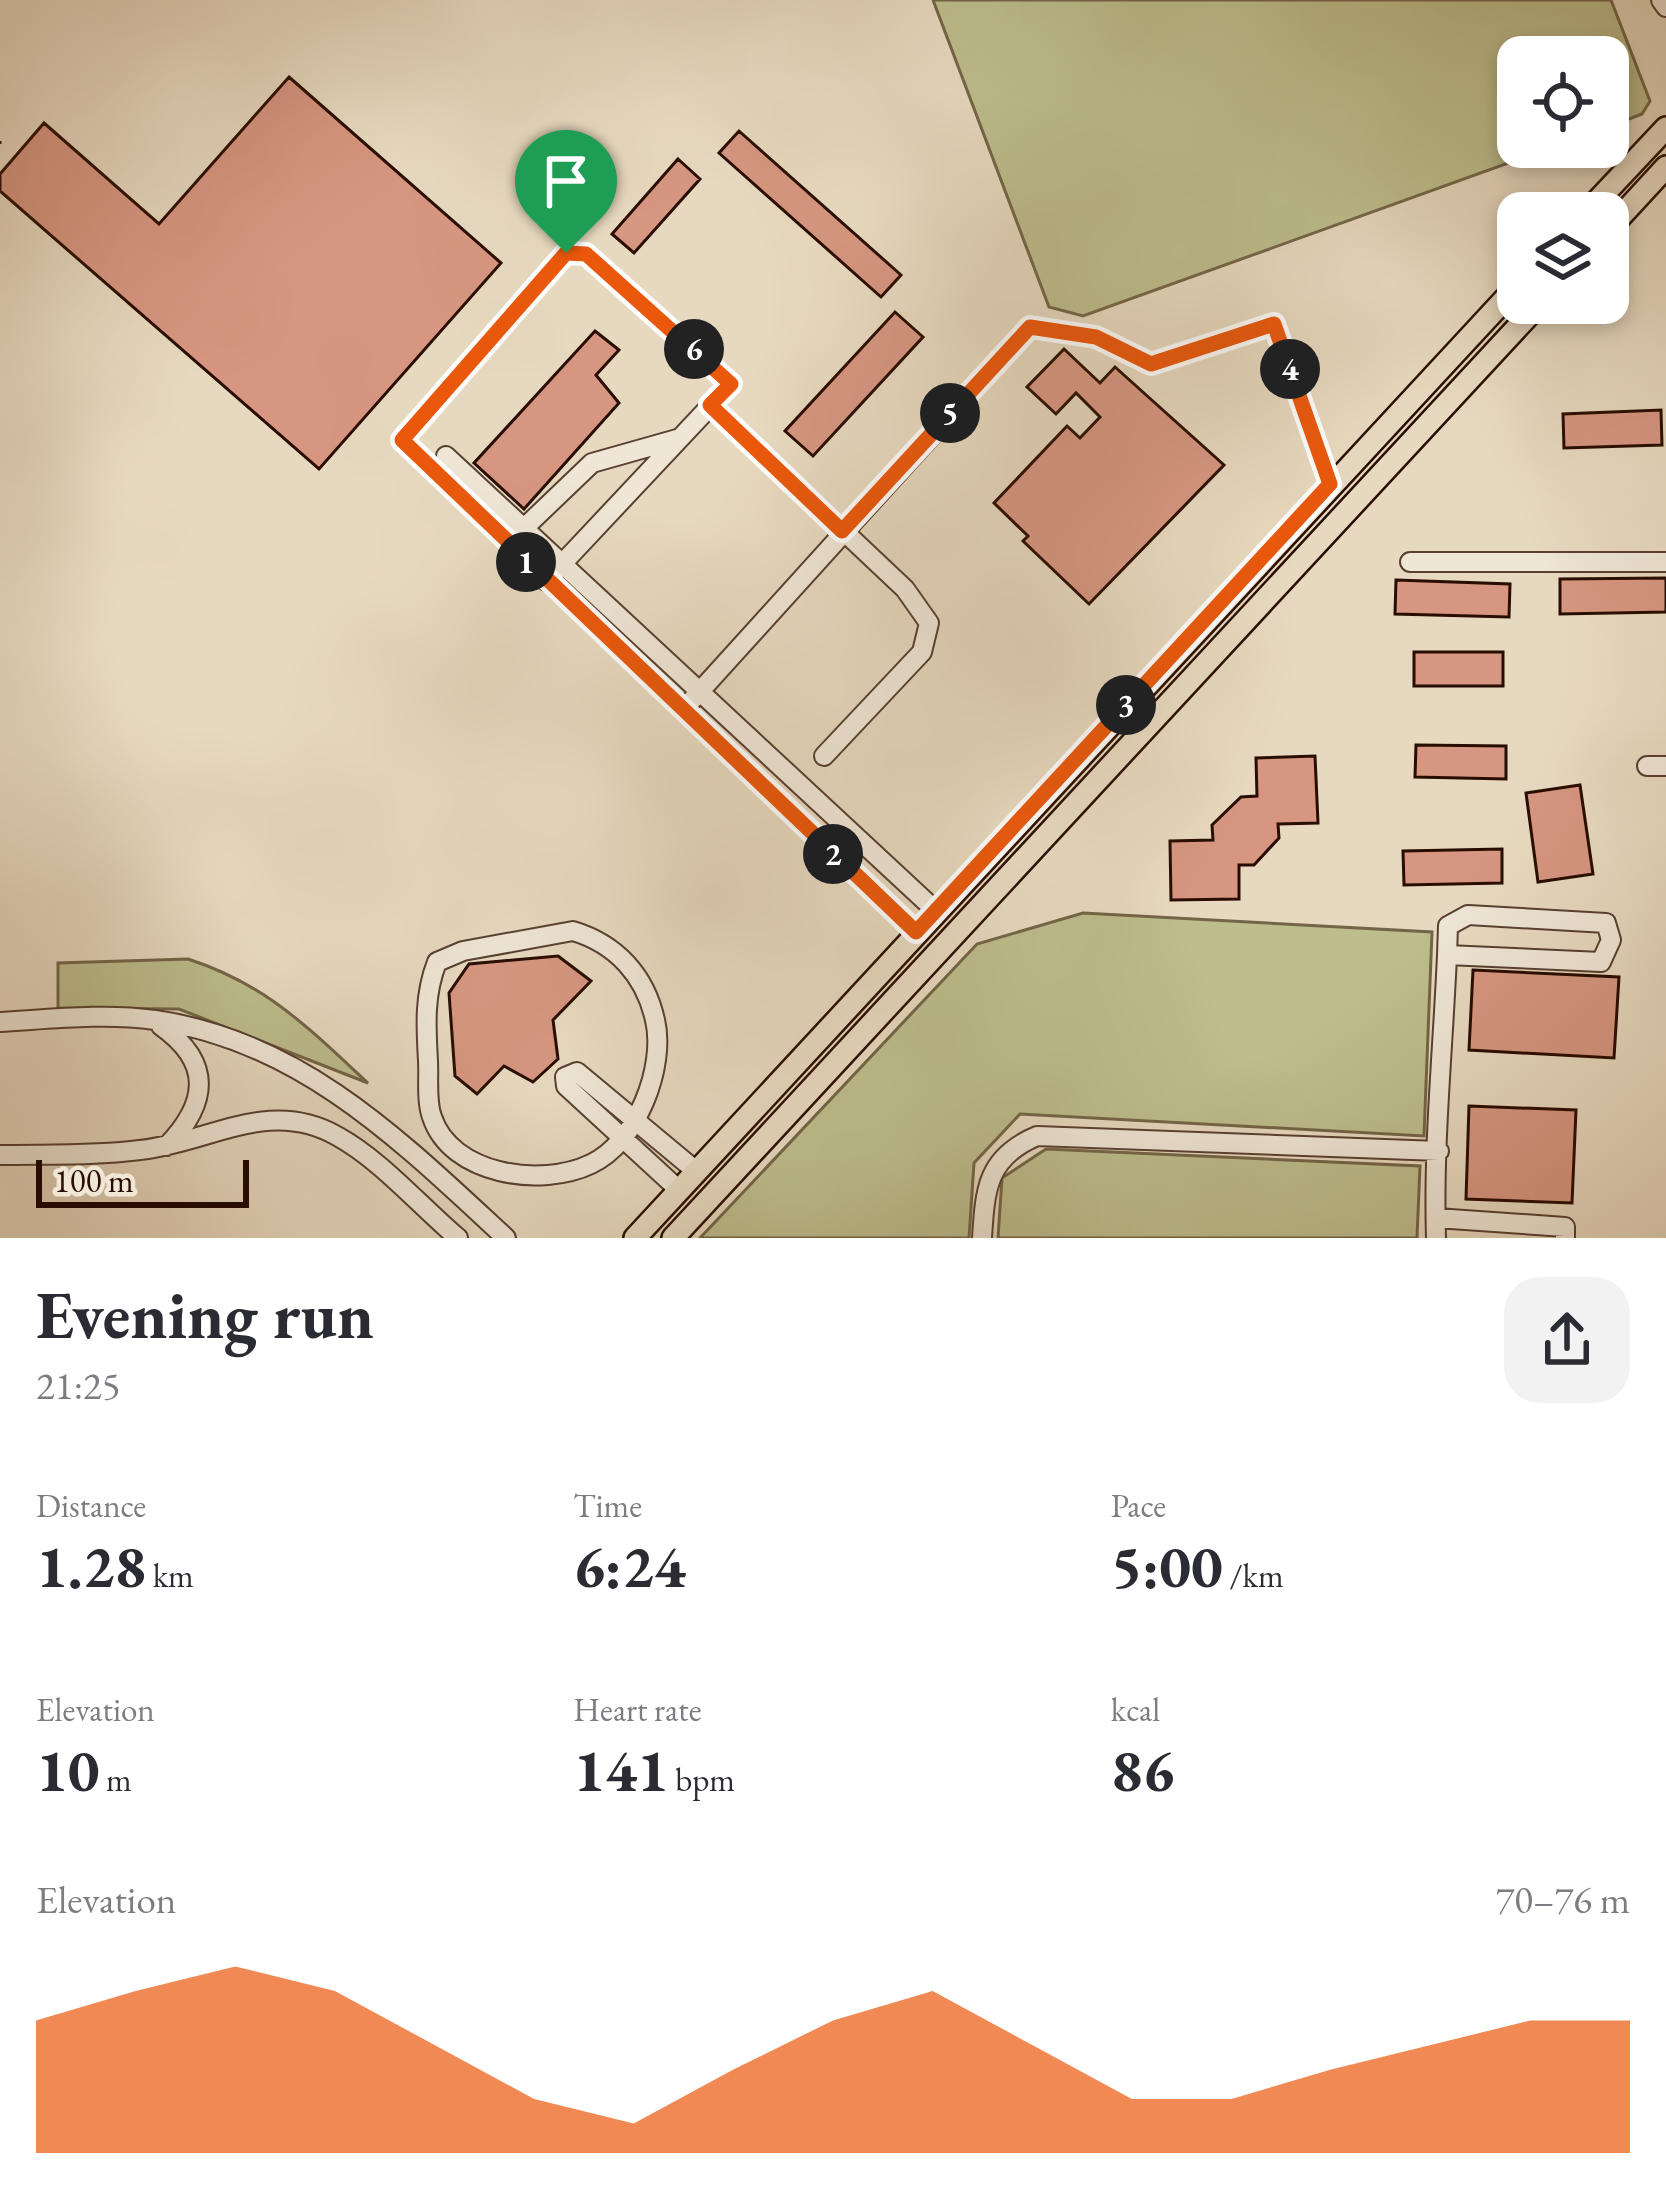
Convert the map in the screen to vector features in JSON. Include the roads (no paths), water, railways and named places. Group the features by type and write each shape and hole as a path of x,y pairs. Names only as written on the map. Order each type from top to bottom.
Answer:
{"main road":[{"path":"1606,192 1666,128"},
{"path":"1629,207 1666,167"},
{"path":"634,1238 1497,307"},
{"path":"673,1238 1521,324"}],"street":[{"path":"1660,0 1666,8"},
{"path":"546,581 731,384 586,254 566,253 402,440 546,581 916,932"},
{"path":"682,710 1030,327 1096,337 1151,364 1274,324 1330,484"},
{"path":"710,405 923,608 929,637 922,652 824,756"},
{"path":"521,531 592,463 677,439"},
{"path":"446,456 521,531 563,562 936,911"},
{"path":"1410,562 1666,562"},
{"path":"1447,956 1601,962 1611,940 1606,923 1468,915 1448,926 1436,1228 1565,1227 1565,1238"},
{"path":"573,931 607,941 651,1000 659,1036 654,1072 634,1119 621,1139 593,1164 538,1176 496,1171 448,1147 430,1114 426,988 437,962 463,951 573,931"},
{"path":"152,1020 190,1051 200,1086 189,1123 167,1146"},
{"path":"0,1022 152,1020 190,1027 329,1084 385,1126 506,1238"},
{"path":"679,1190 566,1086 565,1077 577,1072 697,1171"},
{"path":"0,1155 167,1146 246,1120 310,1125 339,1136 458,1238"},
{"path":"982,1238 985,1184 996,1162 1037,1136 1438,1150"}]}
